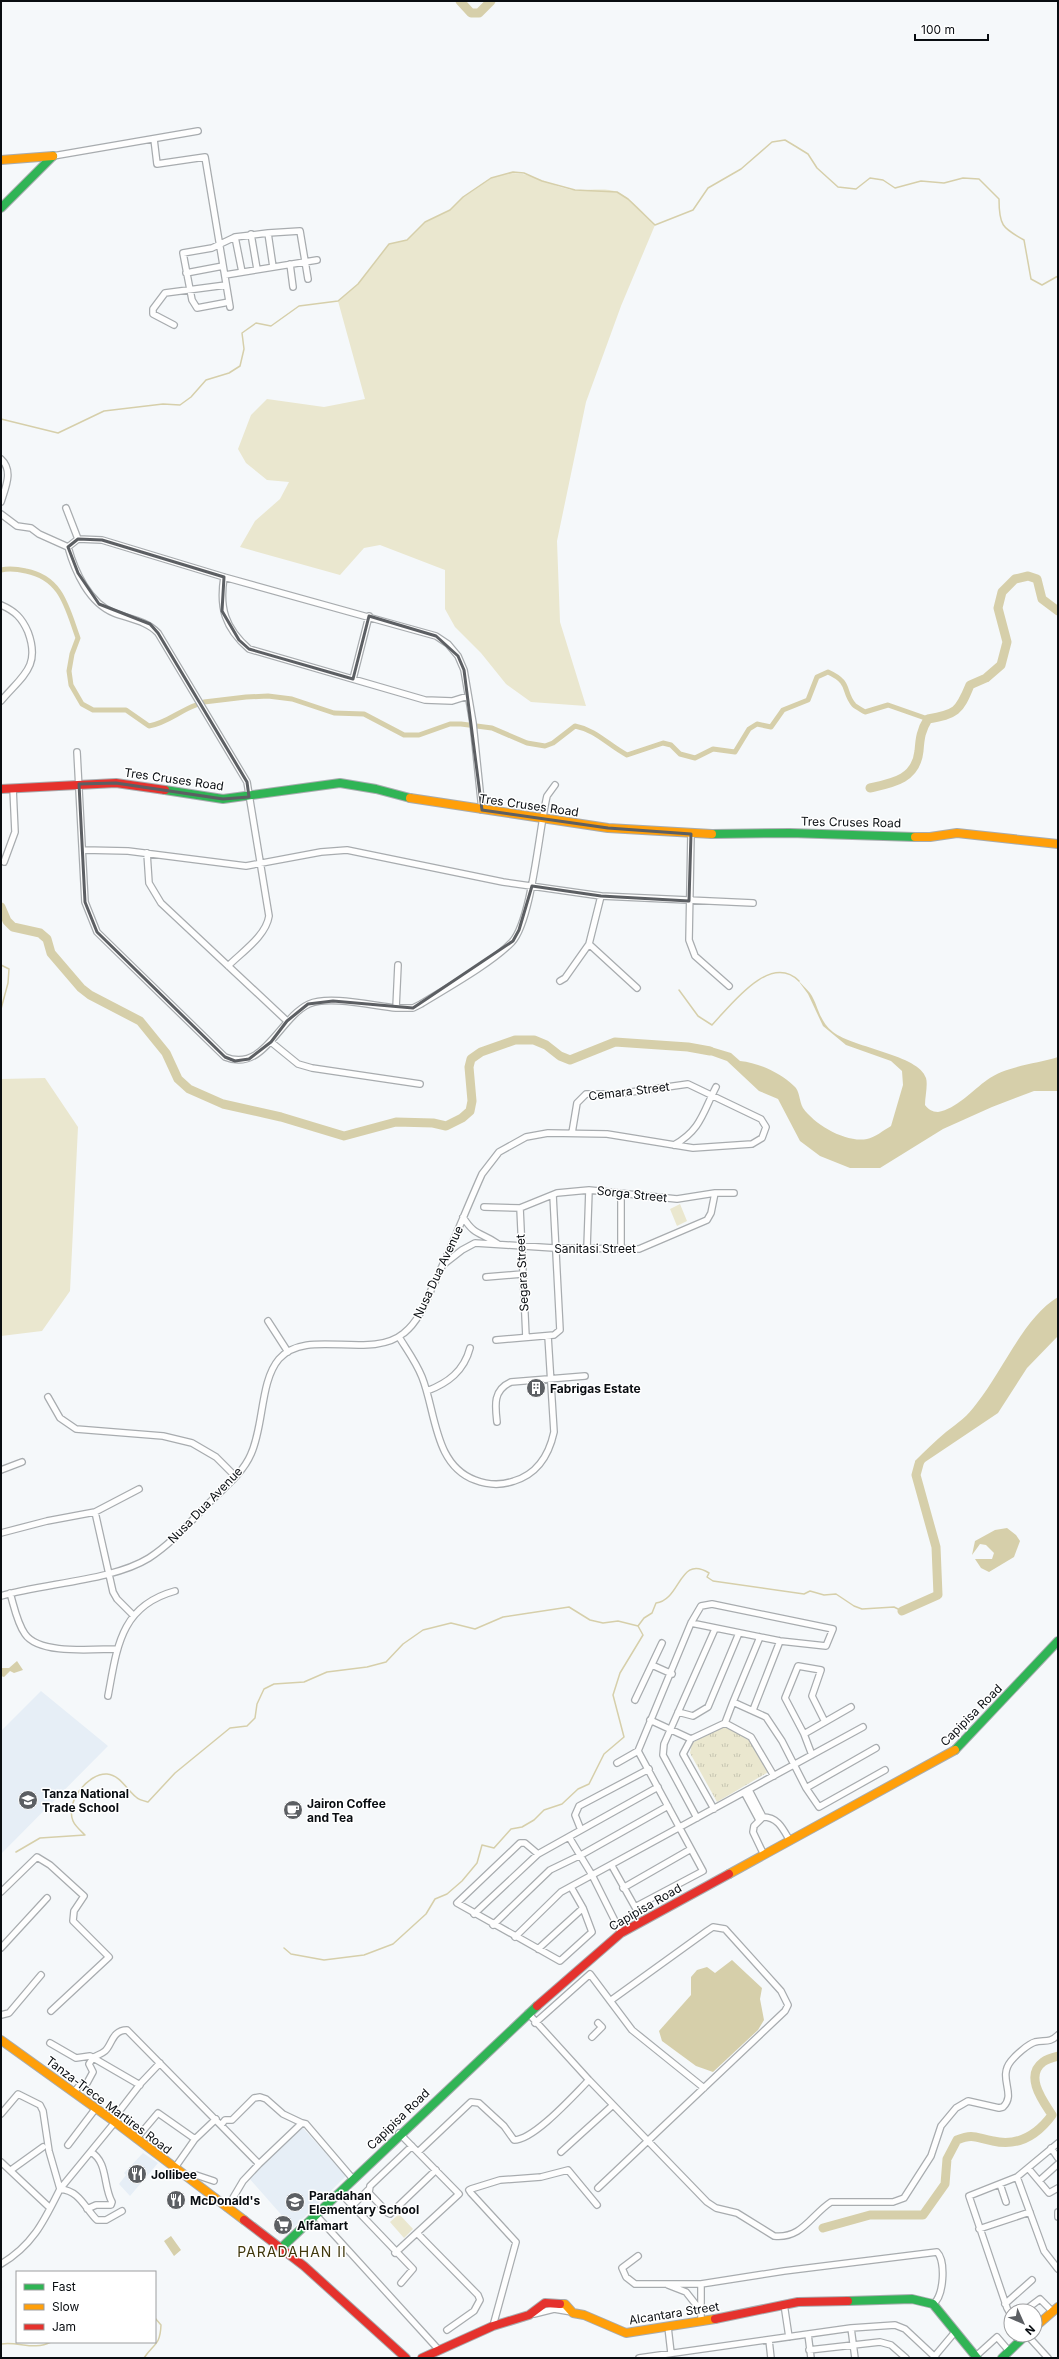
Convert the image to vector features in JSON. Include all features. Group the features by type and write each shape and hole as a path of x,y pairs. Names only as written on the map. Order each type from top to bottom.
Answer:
{"main road":[{"path":"1,160 53,156"},
{"path":"1,208 53,156"},
{"name":"Tres Cruses Road","path":"1,789 116,783 223,799 249,797 340,784 376,789 417,800 608,828 691,834 790,833 930,837 957,833 998,836 1058,844"},
{"name":"Capipisa Road","path":"281,2248 399,2134 528,2013 621,1933 955,1750 1058,1642"},
{"name":"Tanza-Trece Martires Road","path":"1,2040 115,2122 174,2169 281,2248 330,2288 406,2358"},
{"name":"Alcantara Street","path":"422,2358 438,2349 493,2326 529,2315 545,2304 553,2303 565,2304 573,2312 584,2315 626,2333 702,2322 784,2304 823,2301 912,2299 933,2304"},
{"path":"933,2304 977,2357"},
{"path":"1043,2320 1055,2309"},
{"path":"1002,2358 1018,2343"}],"street":[{"path":"53,156 198,131"},
{"path":"154,139 158,164 204,157 220,244 230,305 198,309 193,302 190,291 183,253 210,248 220,244 235,237 251,234 300,231 308,279"},
{"path":"268,233 273,266"},
{"path":"251,234 257,269"},
{"path":"235,237 242,272"},
{"path":"225,275 317,260"},
{"path":"290,264 293,287"},
{"path":"186,273 223,266"},
{"path":"174,325 154,316 153,309 165,293 190,291 226,285"},
{"path":"1,459 7,467 9,474 1,502"},
{"path":"66,508 78,539"},
{"path":"1,514 17,526 31,528 38,534 68,547 78,573 99,604 112,612 150,624 158,633 246,782 269,908 268,924 228,966"},
{"path":"68,547 78,539 102,540 224,577 369,616 436,636 448,644 458,656 464,670 474,730 482,810"},
{"path":"224,577 222,611 239,640 249,649 425,700 452,701 468,696"},
{"path":"1,605 14,611 24,621 33,647 34,656 29,668 1,701"},
{"path":"353,679 369,616"},
{"path":"77,752 85,902 97,932 225,1057 235,1061 248,1059 271,1042 287,1021 308,1004 320,1001 396,1008 413,1008 499,953 512,941 520,930 532,886 546,796 555,785"},
{"path":"4,862 15,832 13,788"},
{"path":"691,834 689,940 695,956 729,986"},
{"path":"83,850 147,853 246,866 321,852 347,850 532,886 601,896 753,903"},
{"path":"147,853 148,883 161,903 287,1021"},
{"path":"560,981 565,978 589,944 601,896"},
{"path":"589,944 637,988"},
{"path":"396,1008 398,965"},
{"path":"271,1042 298,1064 312,1068 420,1084"},
{"name":"Cemara Street","path":"572,1133 577,1103 586,1094 616,1094 688,1084 761,1119 766,1127 762,1138 752,1144 693,1148 674,1145"},
{"path":"674,1145 687,1138 698,1126 716,1087"},
{"name":"Nusa Dua Avenue","path":"1,1596 108,1573 136,1564 172,1541 235,1476 250,1456 259,1435 270,1371 279,1359 288,1352 305,1345 371,1345 399,1337 416,1321 444,1264 482,1174 499,1152 526,1137 572,1133 607,1134 674,1145"},
{"path":"587,1248 589,1190"},
{"name":"Sorga Street","path":"484,1207 520,1208 563,1192 589,1190 676,1198 715,1193 734,1193"},
{"path":"621,1192 621,1249"},
{"name":"Sanitasi Street","path":"475,1243 486,1245 498,1244 554,1248 639,1249 701,1224 707,1220 711,1213 715,1193"},
{"path":"496,1340 548,1336 559,1332 554,1248 553,1195"},
{"name":"Segara Street","path":"520,1208 520,1246 526,1337"},
{"name":"Sanitasi Street","path":"463,1218 477,1234 489,1237 498,1244"},
{"path":"444,1264 462,1250 475,1243 477,1234"},
{"path":"486,1277 522,1274"},
{"path":"268,1320 288,1352"},
{"path":"399,1337 416,1364 427,1391 442,1446 449,1460 472,1479 491,1485 517,1480 528,1474 546,1455 554,1432 548,1336"},
{"path":"427,1391 440,1386 461,1369 470,1348"},
{"path":"497,1422 495,1404 497,1393 503,1385 511,1382 585,1376"},
{"path":"48,1397 60,1418 76,1429 163,1436 192,1442 216,1458 235,1476"},
{"path":"1,1470 22,1462"},
{"path":"1,1533 47,1521 95,1512 139,1489"},
{"path":"95,1512 108,1573 117,1599 133,1615"},
{"path":"108,1696 117,1649 124,1630 133,1615 152,1600 175,1591"},
{"path":"10,1593 20,1625 25,1635 40,1645 51,1648 117,1649"},
{"path":"617,1763 638,1751 650,1720 672,1674 691,1623 701,1606 712,1604 833,1629 826,1646 780,1641 691,1623"},
{"path":"697,1818 663,1756 664,1744 672,1730 678,1712 715,1629"},
{"path":"678,1712 692,1716 708,1707 739,1633"},
{"path":"714,1809 683,1754 691,1739 725,1723 760,1637"},
{"path":"753,1710 780,1641"},
{"path":"635,1700 662,1643"},
{"path":"652,1665 672,1674"},
{"path":"812,1755 804,1734 785,1698 798,1666 821,1670 812,1696 824,1720"},
{"path":"733,1702 766,1717 782,1741 816,1805 822,1806 885,1770"},
{"path":"804,1734 824,1720 851,1707"},
{"path":"650,1720 691,1739"},
{"path":"725,1723 751,1737 774,1776"},
{"path":"515,1937 561,1892 612,1866 680,1827 864,1727"},
{"path":"806,1788 876,1748"},
{"path":"612,1866 635,1907 702,1871 680,1827 638,1751"},
{"path":"581,1830 575,1815 579,1806 649,1769"},
{"path":"474,1914 538,1854 658,1787"},
{"path":"746,1791 761,1819"},
{"path":"493,1925 550,1870 668,1806"},
{"path":"764,1855 753,1832 754,1826 761,1819 770,1817 778,1822 790,1840"},
{"path":"569,1837 592,1875 621,1933"},
{"path":"538,1854 525,1843 520,1843 457,1903 493,1925 560,1961 592,1932 583,1908 571,1887"},
{"path":"623,1888 691,1849"},
{"path":"1,1892 37,1857 50,1865 84,1896 74,1911 73,1921 109,1957 51,2011"},
{"path":"1,1948 47,1898"},
{"path":"538,1949 583,1908"},
{"path":"598,2188 785,2011 788,2005 781,1991 725,1929 713,1927 610,2000"},
{"path":"535,2023 590,1974 632,2030 704,2088"},
{"path":"1,2015 9,2013 41,1975"},
{"path":"528,2013 535,2023 707,2202 716,2208 737,2213 774,2236 794,2233 806,2226 831,2202 893,2202 904,2198 931,2156 938,2130 956,2108 968,2101 999,2108 1004,2107 1009,2096 1005,2074 1011,2061 1034,2042 1046,2042 1058,2035"},
{"path":"592,2037 602,2027 598,2024"},
{"path":"74,2092 79,2086 87,2084 93,2072 89,2064 92,2058 109,2048 110,2040 124,2030 130,2032 259,2164"},
{"path":"50,2044 76,2058 88,2056 120,2072 140,2085"},
{"path":"1,2264 19,2253 27,2245 60,2189 115,2122 114,2118 140,2085 160,2063"},
{"path":"418,2152 471,2102 479,2102 504,2126 514,2140 521,2140 550,2118 589,2080"},
{"path":"1,2114 18,2094 40,2105 43,2111 49,2151 60,2189"},
{"path":"221,2125 226,2120 232,2120 254,2098 260,2097 266,2099 283,2114 306,2124 353,2179"},
{"path":"561,2152 613,2105"},
{"path":"68,2145 96,2108"},
{"path":"136,2139 158,2113 196,2139"},
{"path":"174,2169 196,2139 216,2119"},
{"path":"227,2208 243,2181 302,2122"},
{"path":"395,2253 459,2194 399,2134"},
{"path":"1005,2303 969,2196 1017,2177 1050,2148 1058,2143"},
{"path":"352,2206 412,2146"},
{"path":"11,2170 43,2147"},
{"path":"1050,2148 1058,2158"},
{"path":"88,2208 96,2205 110,2205 112,2202 106,2188 103,2166 97,2156 91,2152"},
{"path":"1,2162 50,2208"},
{"path":"1039,2181 1058,2164"},
{"path":"1028,2168 1049,2193 1058,2188"},
{"path":"368,2190 369,2193 390,2214 436,2170"},
{"path":"493,2326 516,2242 469,2190 471,2188 500,2180 542,2177 568,2170 597,2205"},
{"path":"184,2176 196,2175 214,2181"},
{"path":"1017,2177 1044,2251 1058,2269"},
{"path":"1000,2184 1006,2202"},
{"path":"60,2189 73,2192 82,2199 97,2220 106,2220 122,2211"},
{"path":"347,2200 395,2253 402,2256 413,2269 401,2283"},
{"path":"979,2229 1030,2212"},
{"path":"1058,2212 1058,2217"},
{"path":"316,2215 438,2349"},
{"path":"417,2233 480,2300 474,2312 447,2330"},
{"path":"638,2256 622,2266 628,2280 639,2285 664,2283 701,2284 934,2252 941,2256 942,2288 937,2301 933,2304"},
{"path":"1006,2303 1032,2280"},
{"path":"664,2283 686,2292 702,2311"},
{"path":"701,2284 702,2322"},
{"path":"1035,2303 1040,2299 1055,2309"},
{"path":"784,2304 789,2337"},
{"path":"639,2358 659,2357 688,2351 851,2328 900,2326 935,2357 955,2332"},
{"path":"668,2327 671,2354"},
{"path":"851,2328 855,2358"},
{"path":"808,2334 811,2358"},
{"path":"977,2357 997,2337 1009,2351"},
{"path":"769,2340 772,2358"},
{"path":"1034,2343 1048,2358"},
{"path":"809,2350 853,2344 886,2344 906,2358"},
{"path":"688,2351 689,2358"}],"highlighted area":[{"path":"78,539 102,540 224,577 222,611 239,640 249,649 353,679 369,616 436,636 458,656 464,670 482,810 608,828 691,834 689,901 601,896 532,886 519,930 513,941 413,1008 333,1001 308,1004 287,1021 271,1042 258,1053 249,1059 235,1061 225,1057 97,932 85,902 79,784 116,783 223,799 249,797 247,782 158,633 150,624 99,604 78,573 68,547 72,543"}],"shaded area":[{"path":"797,979 810,993 824,1023 833,1032 855,1043 885,1052 911,1063 921,1070 927,1081 925,1105 932,1111 938,1112 951,1107 964,1099 987,1080 1003,1071 1058,1057 1058,1091 1034,1091 992,1107 943,1129 880,1168 850,1168 820,1156 800,1141 778,1099 759,1091 727,1061 688,1047 615,1042 711,1047 731,1053 740,1061 768,1069 782,1076 796,1088 803,1108 815,1121 823,1126 841,1135 859,1140 873,1137 891,1126 903,1085 902,1071 891,1061 846,1045 823,1026 808,994"},
{"path":"1058,1297 1058,1336 1027,1368 998,1413 925,1462 916,1475 915,1461 970,1412 1024,1331 1046,1306"},
{"path":"1007,1528 1016,1535 1020,1541 1014,1557 989,1572 981,1568 975,1559 992,1559 994,1553 986,1545 980,1544 972,1555 975,1541 995,1530"},
{"path":"17,1661 23,1670 14,1673 10,1671 4,1677 1,1676 1,1668 9,1668"},
{"name":"Tanza National Trade School","path":"41,1691 108,1746 1,1854 1,1731"},
{"path":"732,1960 762,1988 760,1999 764,2020 758,2030 713,2072 696,2066 662,2041 659,2031 691,1995 691,1977 697,1970 707,1967 715,1973"},
{"name":"Paradahan Elementary School","path":"302,2127 346,2176 293,2228 248,2177"},
{"name":"Jollibee","path":"143,2153 158,2163 130,2196 119,2184 126,2175 124,2173"},
{"path":"171,2236 181,2250 174,2256 164,2241"}],"green space":[{"path":"509,173 518,173 534,177 574,190 602,189 617,192 633,202 655,225 621,306 586,402 557,541 560,622 586,706 531,702 506,684 481,653 455,627 445,609 445,570 380,545 364,548 340,575 240,547 255,521 280,499 289,482 267,480 246,463 238,449 251,415 267,399 324,407 365,399 338,301 358,284 389,244 407,240 425,222 450,210 463,197 491,178"},
{"path":"45,1078 78,1127 70,1291 42,1331 1,1336 1,1079"},
{"path":"680,1204 687,1221 677,1226 670,1209"},
{"path":"725,1725 749,1737 770,1771 717,1802 690,1753 692,1743"},
{"path":"399,2214 413,2229 404,2238 390,2222"}],"waterway":[{"path":"460,1 471,13 479,13 491,1"},
{"path":"1,419 58,433 104,411 163,404 180,405 191,397 206,380 229,373 240,366 244,349 242,333 256,323 271,326 299,306 338,301 358,284 389,244 407,240 425,222 450,210 463,197 491,178 513,172 524,173 542,181 575,190 617,192 628,199 655,225 693,210 708,188 741,169 772,142 785,140 808,154 817,168 838,187 856,189 870,178 883,180 895,188 921,181 944,183 963,178 979,179 999,199 1000,215 1003,225 1006,229 1024,240 1031,279 1042,285 1058,276"},
{"path":"1,570 17,569 38,575 48,580 61,596 66,605 78,638 72,654 69,671 71,685 82,704 93,710 126,710 149,726 167,720 196,705"},
{"path":"870,788 887,784 908,774 917,760 921,734 928,719 951,713 963,701 970,685 986,678 1001,665 1007,642 998,608 1002,592 1015,579 1028,576 1037,579 1042,599 1058,611"},
{"path":"204,702 268,696 292,699 334,713 364,714 404,735 419,735 450,724 461,724 492,728 527,743 545,746 553,743 575,726 596,734 627,755 663,743 671,745 680,754 695,758 713,749 735,752 749,729 757,724 771,727 783,710 808,700 817,677 828,672 836,676 844,684 850,700 854,705 865,712 888,705 928,719"},
{"path":"1,907 7,921 13,927 40,933 47,939 51,953 81,988 90,995 140,1021 166,1053 178,1079 189,1089 223,1104 281,1117 344,1136 396,1122 433,1123 446,1126 462,1118 470,1111 472,1101 469,1067 471,1059 481,1052 515,1040 534,1040 546,1045 560,1056 570,1060 615,1042 688,1047 710,1051"},
{"path":"1,918 13,927"},
{"path":"1,965 9,969 8,983 1,1009"},
{"path":"679,990 698,1016 712,1025 740,995 764,977 776,973 788,974 799,981"},
{"path":"902,1611 938,1595 936,1547 916,1475 919,1464"},
{"path":"638,1626 644,1618 652,1613 656,1603 664,1600 671,1594 686,1573 692,1569 699,1569 709,1573 707,1577 713,1581 804,1594 810,1591 824,1595 836,1594 854,1606 862,1609 894,1607 902,1611"},
{"path":"16,1852 40,1838 85,1835 73,1821 71,1813 72,1806 75,1798 86,1783 100,1775 107,1774 116,1777 137,1798 148,1802 175,1773 230,1728 247,1726 255,1718 257,1704 264,1689 274,1684 304,1682 327,1672 367,1667 386,1662 403,1644 423,1630 451,1623 475,1629 503,1617 569,1607 590,1620 603,1623 618,1621 638,1626"},
{"path":"284,1948 291,1954 324,1960 364,1955 393,1944 426,1914 435,1899 447,1894 462,1881 477,1863 482,1845 494,1848 511,1829 522,1827 534,1820 544,1810 562,1804 578,1789 589,1784 604,1754 624,1737 613,1695 620,1673 643,1635 638,1626"},
{"path":"823,2228 870,2215 923,2215 945,2184 947,2159 957,2140 971,2136 993,2141 1011,2142 1027,2137 1047,2122 1052,2115 1040,2096 1035,2081 1035,2074 1043,2062 1058,2056"},
{"path":"144,2358 158,2341 161,2325 156,2319"},
{"path":"1,2344 7,2343 38,2346 49,2343"}],"traffic: fast":[{"path":"1,208 53,156"},
{"path":"165,790 223,799 340,783 376,789 410,798"},
{"path":"712,834 790,833 915,837"},
{"path":"955,1750 1058,1641"},
{"path":"281,2248 537,2006"},
{"path":"848,2301 912,2299 933,2304 977,2358"},
{"path":"1002,2358 1018,2343"}],"traffic: slow":[{"path":"1,160 53,156"},
{"path":"410,798 608,828 712,834"},
{"path":"915,837 930,837 957,833 1058,844"},
{"path":"729,1874 955,1750"},
{"path":"1,2040 115,2122 244,2220"},
{"path":"560,2304 565,2304 573,2313 584,2315 626,2333 715,2319"},
{"path":"1043,2320 1058,2307"}],"traffic: jam":[{"path":"1,789 116,783 165,790"},
{"path":"537,2006 621,1933 729,1874"},
{"path":"244,2220 304,2266 406,2358"},
{"path":"715,2319 798,2302 848,2301"},
{"path":"422,2358 493,2326 529,2315 545,2303 560,2304"}],"place":[{"name":"Fabrigas Estate","path":"536,1388"},
{"name":"Tanza National Trade School","path":"28,1800"},
{"name":"Jairon Coffee and Tea","path":"293,1810"},
{"name":"Jollibee","path":"137,2174"},
{"name":"McDonald's","path":"176,2200"},
{"name":"Paradahan Elementary School","path":"295,2202"},
{"name":"Alfamart","path":"283,2225"}],"district":[{"name":"PARADAHAN II","path":"292,2251"}]}
